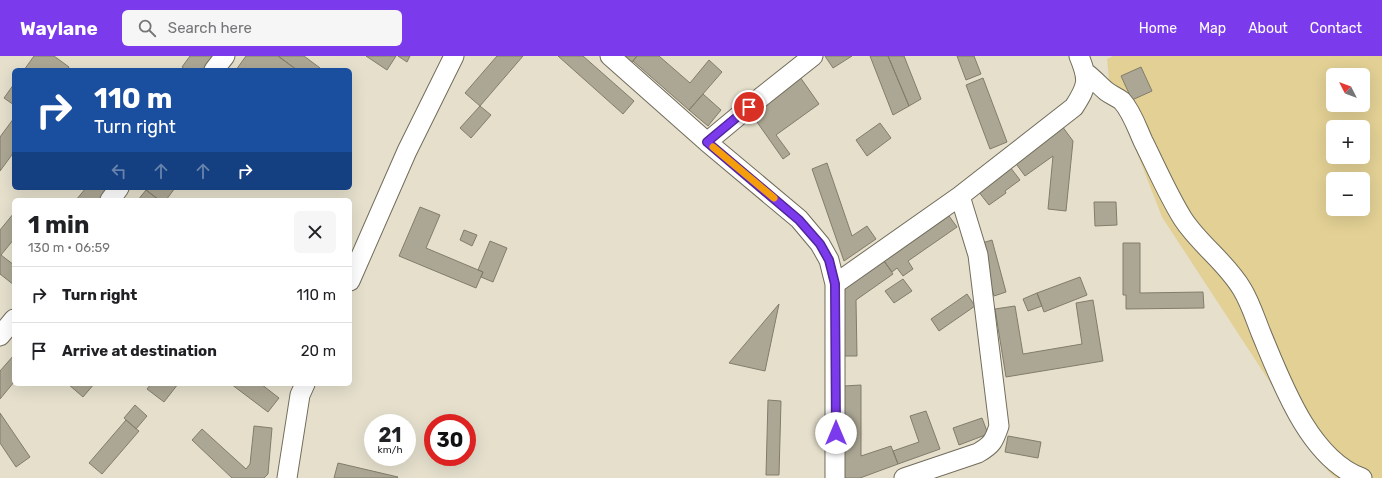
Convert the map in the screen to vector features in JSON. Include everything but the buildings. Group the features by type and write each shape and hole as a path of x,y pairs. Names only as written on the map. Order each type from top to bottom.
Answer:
{"street":[{"path":"216,68 225,56"},
{"path":"352,276 407,151 454,56"},
{"path":"610,56 707,142 799,220 820,244 829,260 835,284 835,478"},
{"path":"707,142 813,56"},
{"path":"835,284 960,196 1074,107 1084,91 1086,73 1079,56"},
{"path":"1086,73 1099,82 1106,91 1122,102 1132,116 1156,169 1184,220 1232,274 1242,289 1275,367 1297,411 1310,432 1322,449 1335,462 1354,475 1362,478"},
{"path":"904,478 978,453 989,446 995,439 999,426 978,254 960,196"},
{"path":"0,336 12,321"},
{"path":"286,478 300,395 304,386"}],"shaded area":[{"path":"1113,56 1382,56 1382,478 1336,478 1328,471 1162,217 1130,135 1110,89 1107,59"}],"slow traffic":[{"path":"713,147 774,198"}],"route":[{"path":"749,107 707,142 799,220 820,244 829,260 835,284 836,433"}]}
